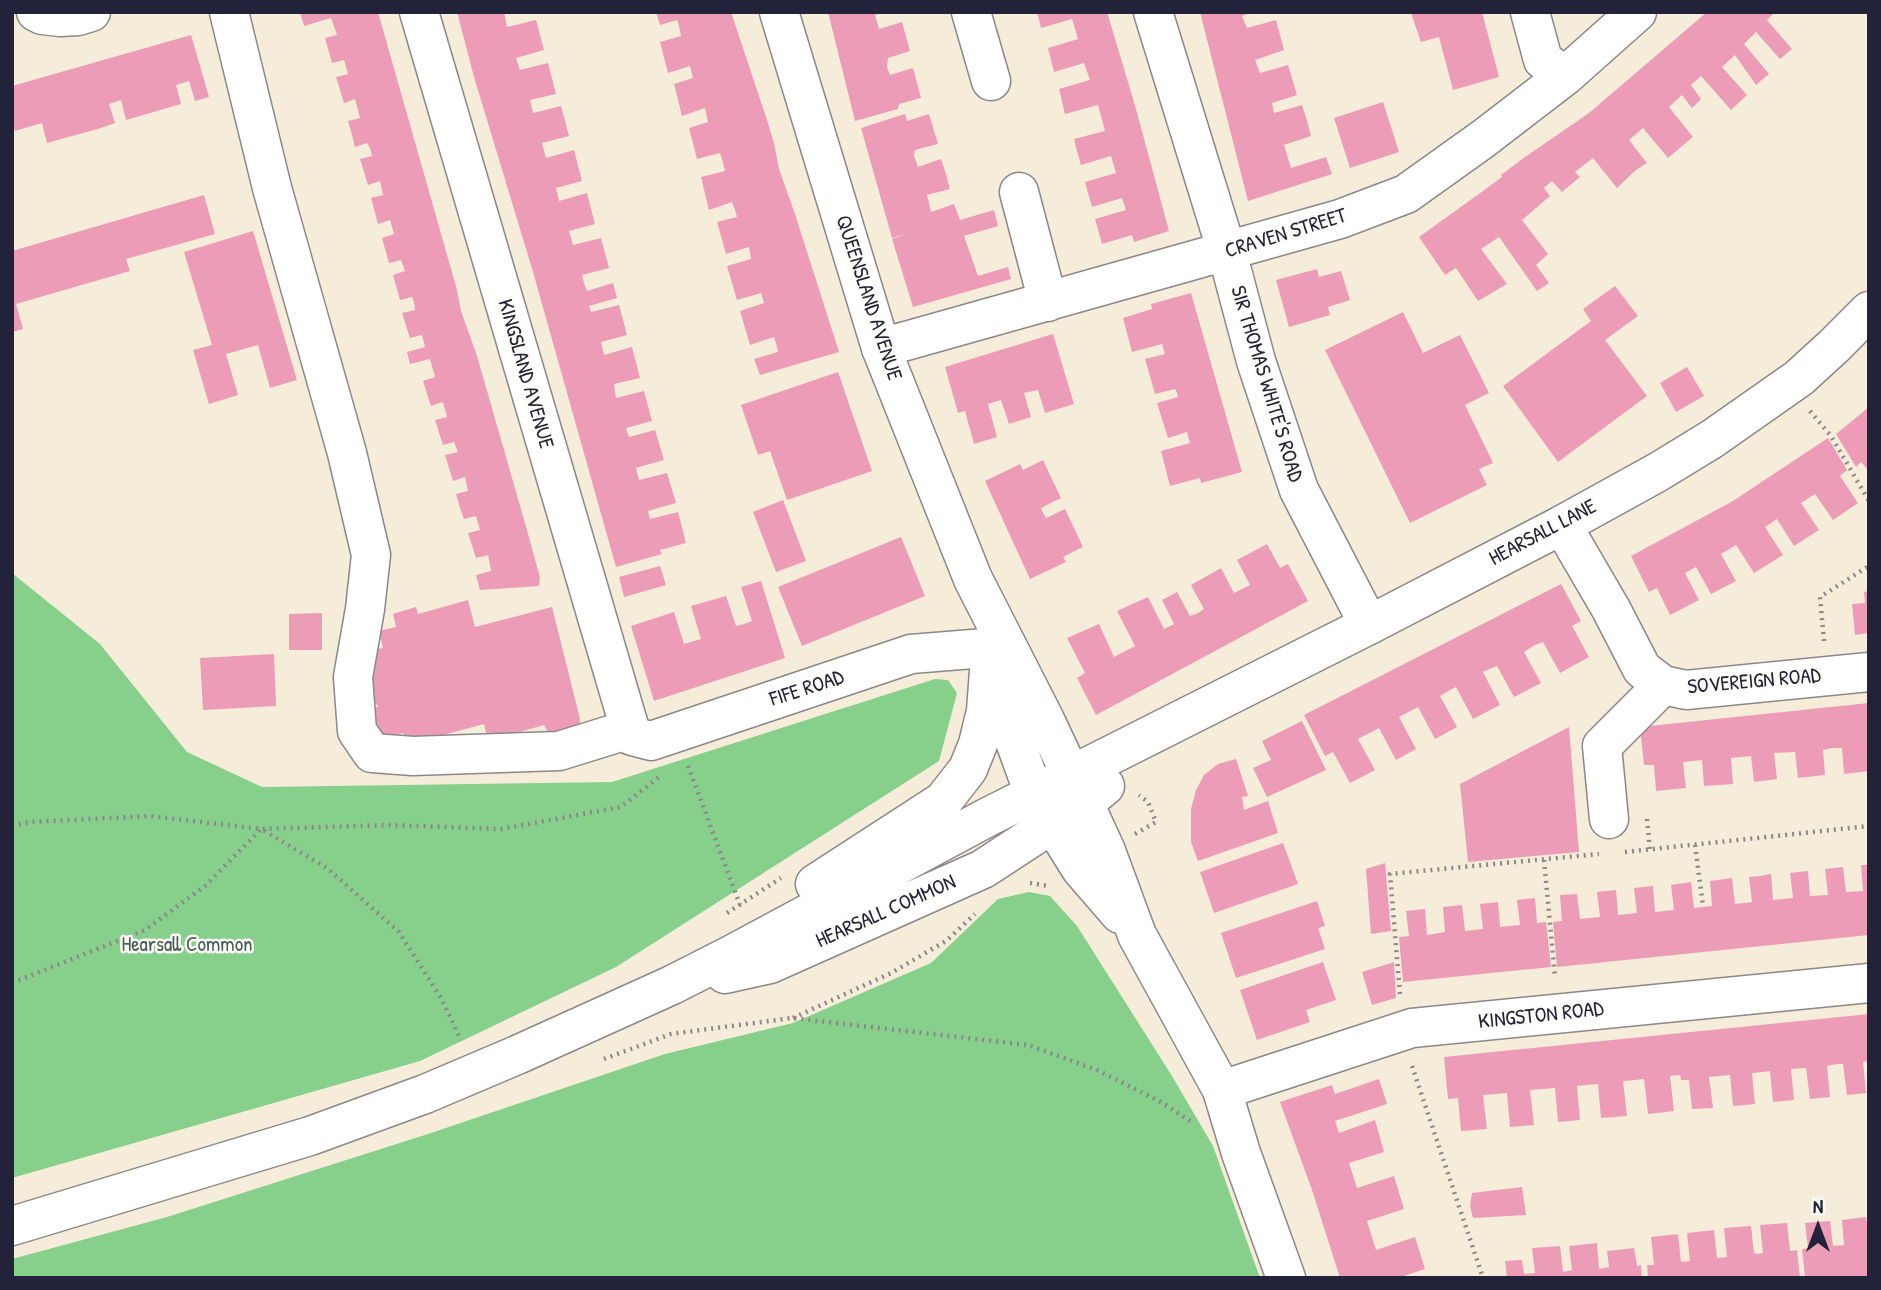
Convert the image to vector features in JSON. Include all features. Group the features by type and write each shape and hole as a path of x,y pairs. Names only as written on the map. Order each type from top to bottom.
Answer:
{"main road":[{"path":"12,23 22,12"},
{"path":"36,12 60,17 91,12"},
{"name":"FIFE ROAD","path":"229,12 272,188 347,453 371,555 353,677 357,731 372,753 413,756 559,751 631,732 651,741 911,654 987,659"},
{"name":"KINGSLAND AVENUE","path":"419,12 631,732"},
{"name":"QUEENSLAND AVENUE","path":"779,12 881,348 973,579 1078,789 1106,851 1137,934"},
{"path":"971,12 991,81"},
{"name":"SIR THOMAS WHITE'S ROAD","path":"1153,12 1227,252 1256,361 1299,490 1369,625"},
{"path":"1530,12 1543,60 1565,76"},
{"name":"CRAVEN STREET","path":"881,348 1340,219 1406,194 1565,76 1637,12"},
{"path":"1019,191 1048,302"},
{"name":"HEARSALL LANE","path":"1078,789 1191,715 1562,525 1658,472 1712,439 1789,385 1869,311"},
{"name":"SOVEREIGN ROAD","path":"1562,525 1642,668 1663,685 1686,690 1869,672"},
{"name":"QUEENSLAND AVENUE","path":"973,579 987,659 1043,809 1081,869 1137,934"},
{"path":"732,955 757,923 943,801 968,769 978,744 986,711 987,659"},
{"path":"1614,842 1602,746 1663,685"},
{"name":"HEARSALL COMMON","path":"672,985 770,964 983,869 1043,809 1078,789"},
{"name":"HEARSALL COMMON","path":"12,1226 310,1136 425,1094 672,985 986,818 1043,809"},
{"path":"1137,934 1222,1090 1241,1153 1286,1278"},
{"name":"KINGSTON ROAD","path":"1222,1090 1412,1028 1869,983"}],"path":[{"path":"1789,385 1830,436 1869,501"},
{"path":"1828,676 1820,597 1869,566"},
{"path":"12,826 30,821 150,816 261,829 392,825 501,829 621,807 661,775 676,732"},
{"path":"676,732 740,905"},
{"path":"1646,809 1650,850"},
{"path":"1483,1278 1411,1063 1412,1028 1400,1002 1390,874 1544,860 1614,842 1650,850 1869,826"},
{"path":"12,984 145,930 205,886 261,829"},
{"path":"261,829 327,868 399,932 442,998 477,1072"},
{"path":"1695,845 1703,906"},
{"path":"1544,860 1558,1014"},
{"path":"1022,883 1058,889"},
{"path":"982,907 946,941 902,967 792,1018 1028,1045 1097,1070 1161,1102 1196,1125 1193,1114"}],"green space":[{"name":"Hearsall Common","path":"12,573 100,644 187,752 262,787 612,782 935,679 948,680 957,693 939,761 616,967 420,1061 12,1178"},
{"path":"1029,892 1050,896 1077,926 1172,1076 1213,1146 1260,1278 12,1278 12,1259 167,1217 428,1134 665,1054 793,1023 931,963 998,899"}],"building":[{"path":"300,12 378,12 461,311 477,356 527,530 540,578 539,586 480,590 476,575 491,571 488,555 476,558 468,533 480,530 476,516 464,519 460,508 456,494 468,491 465,477 453,481 445,455 458,452 454,442 443,445 435,420 447,417 443,402 431,406 423,381 435,377 430,359 410,364 407,352 425,347 422,335 410,338 402,313 415,310 414,302 412,297 400,300 393,275 405,271 401,260 389,263 382,238 394,234 390,220 378,224 371,198 383,195 380,181 368,185 360,159 372,156 370,148 367,143 355,147 348,121 360,118 355,99 344,103 336,77 348,74 344,60 332,63 325,38 337,35 331,18 304,26"},
{"path":"457,12 504,12 507,27 536,20 544,50 516,58 520,70 548,63 556,94 530,100 533,113 561,106 569,136 542,143 546,158 574,150 582,181 556,188 559,201 587,193 595,224 569,231 573,245 601,238 609,268 582,275 587,291 613,283 617,298 589,306 591,312 619,305 627,335 601,342 604,355 632,347 640,378 614,384 616,398 644,391 652,421 626,428 629,437 655,430 664,460 636,468 639,480 667,473 676,503 648,511 650,519 678,512 686,543 660,550 662,554 616,567"},
{"path":"656,12 731,12 839,352 760,375 754,359 778,352 774,337 750,345 740,311 764,303 761,293 737,300 727,266 751,259 749,247 726,254 717,222 737,217 735,210 732,202 709,210 701,177 725,171 722,159 720,153 697,159 689,128 708,122 705,108 682,116 674,84 693,78 690,66 668,73 660,42 681,36 677,20 660,25"},
{"path":"828,12 884,12 875,15 879,29 902,22 910,51 888,58 887,67 890,75 913,68 921,98 899,104 898,109 855,121"},
{"path":"1037,12 1107,12 1169,231 1134,242 1132,235 1102,244 1095,219 1126,210 1122,198 1092,207 1085,182 1116,173 1111,156 1081,165 1074,139 1105,131 1098,105 1065,114 1059,89 1090,80 1084,63 1054,72 1048,48 1078,39 1072,19 1041,28"},
{"path":"1200,12 1252,12 1242,16 1247,28 1276,20 1284,50 1255,60 1260,73 1288,65 1297,95 1272,103 1274,113 1302,105 1311,136 1284,145 1291,168 1326,157 1332,174 1248,201"},
{"path":"1482,12 1499,77 1453,90 1439,37 1421,42 1411,13"},
{"path":"1707,12 1775,12 1767,20 1792,49 1780,59 1756,32 1744,44 1769,74 1756,85 1735,55 1722,67 1747,95 1731,110 1701,76 1691,85 1701,99 1692,108 1682,95 1669,107 1693,137 1668,158 1643,128 1629,140 1647,163 1617,188 1593,158 1575,172 1580,177 1562,192 1552,181 1546,186 1544,188 1550,196 1522,220 1548,254 1536,265 1549,283 1537,291 1499,237 1481,249 1507,284 1478,301 1456,268 1445,275 1419,237 1502,177 1501,175 1525,157 1589,113"},
{"path":"191,35 209,97 195,101 189,81 176,85 181,104 126,120 121,100 109,104 115,123 101,128 47,143 42,123 15,131 12,122 12,86"},
{"path":"1383,102 1399,152 1350,168 1334,118"},
{"path":"905,114 907,121 929,114 938,144 915,150 914,156 918,167 941,159 950,189 927,195 931,212 954,204 960,220 994,210 998,226 964,236 978,276 1008,267 1011,279 913,307 892,239 906,234 892,238 861,128"},
{"path":"204,195 215,234 126,259 130,271 16,304 23,329 12,332 12,251"},
{"path":"253,231 297,380 270,388 258,345 226,354 238,395 209,404 193,350 212,345 184,252"},
{"path":"1317,269 1319,277 1341,271 1350,300 1328,307 1330,315 1289,327 1276,280"},
{"path":"1615,286 1638,316 1605,340 1647,396 1558,462 1503,386 1591,321 1583,309"},
{"path":"1191,293 1242,472 1201,483 1200,478 1170,486 1161,451 1190,443 1187,432 1168,438 1157,403 1178,397 1177,393 1175,389 1155,394 1145,359 1165,354 1162,344 1132,352 1123,318 1152,309 1151,304"},
{"path":"1403,312 1423,353 1460,335 1489,393 1465,405 1493,463 1479,469 1487,485 1410,523 1325,350"},
{"path":"1053,334 1074,404 1045,413 1038,390 1024,393 1031,417 1009,424 1001,400 988,404 997,437 974,444 965,411 958,413 945,367"},
{"path":"1687,367 1704,396 1676,412 1660,383"},
{"path":"838,372 872,471 787,500 770,451 758,455 741,405"},
{"path":"1869,407 1869,471 1861,462 1856,467 1836,434"},
{"path":"1828,438 1847,470 1840,476 1858,503 1833,520 1815,494 1801,503 1819,530 1794,546 1777,519 1765,527 1783,555 1754,573 1736,545 1721,554 1736,581 1711,594 1696,567 1685,573 1699,600 1670,615 1657,588 1649,592 1631,556 1733,501"},
{"path":"1043,460 1061,498 1041,508 1043,513 1046,518 1065,509 1083,547 1063,557 1066,562 1030,579 985,481 1020,464 1023,470"},
{"path":"783,500 806,561 776,572 753,512"},
{"path":"901,537 925,596 802,646 778,587"},
{"path":"1267,544 1280,568 1288,564 1308,601 1096,715 1077,678 1085,673 1067,638 1099,624 1114,657 1135,646 1117,611 1148,597 1164,629 1174,624 1162,600 1177,592 1190,616 1196,614 1204,609 1191,585 1221,568 1234,593 1250,585 1237,560"},
{"path":"660,566 666,585 624,597 619,577"},
{"path":"761,581 785,658 654,701 631,626 674,612 684,644 701,639 691,606 726,596 736,626 744,624 752,621 741,587"},
{"path":"1561,584 1581,621 1572,626 1589,657 1560,673 1543,642 1535,645 1524,652 1541,683 1514,697 1497,666 1483,672 1500,705 1473,719 1456,687 1450,690 1440,696 1457,727 1435,739 1418,707 1399,717 1416,749 1396,760 1379,728 1358,739 1375,770 1350,783 1333,752 1325,756 1304,715"},
{"path":"1869,591 1869,633 1855,635 1852,604 1865,603 1864,592"},
{"path":"468,600 475,627 552,607 580,719 579,728 551,737 544,725 488,741 484,724 406,745 403,733 381,739 373,708 379,706 373,703 365,652 383,648 379,631 396,627 393,614 416,607 418,614"},
{"path":"322,613 322,650 289,650 289,614"},
{"path":"274,654 276,706 203,710 200,658"},
{"path":"1869,703 1869,771 1844,774 1842,748 1832,748 1823,750 1825,775 1798,778 1795,752 1774,753 1777,779 1754,782 1751,756 1731,758 1733,784 1704,786 1702,760 1683,762 1686,788 1656,791 1654,765 1644,765 1640,727"},
{"path":"1302,721 1326,770 1267,797 1253,768 1271,760 1262,741"},
{"path":"1569,727 1579,852 1468,862 1460,784"},
{"path":"1236,759 1248,796 1242,797 1244,810 1268,801 1278,833 1198,861 1191,842 1191,809 1196,790 1204,775 1218,764"},
{"path":"1283,843 1298,884 1214,913 1200,872"},
{"path":"1385,863 1391,931 1371,934 1366,869"},
{"path":"1861,865 1869,865 1869,935 1557,967 1553,922 1562,921 1560,895 1577,894 1580,919 1600,917 1597,892 1616,890 1618,915 1637,913 1634,888 1653,886 1655,912 1674,910 1671,885 1691,882 1694,908 1712,906 1710,881 1732,878 1735,904 1744,903 1752,902 1749,877 1771,874 1773,900 1793,898 1790,873 1808,871 1810,896 1828,895 1825,869 1843,867 1846,892 1863,891"},
{"path":"1535,898 1537,923 1546,922 1551,967 1403,982 1399,937 1409,936 1406,911 1425,909 1427,935 1445,932 1443,907 1462,905 1465,931 1483,929 1480,904 1498,902 1500,927 1520,925 1517,900"},
{"path":"1317,901 1325,926 1318,928 1325,949 1236,978 1221,933"},
{"path":"1323,962 1336,1000 1306,1010 1310,1022 1257,1040 1240,990"},
{"path":"1394,962 1396,998 1372,1005 1362,972"},
{"path":"1869,1014 1869,1061 1863,1062 1866,1093 1847,1095 1843,1064 1837,1064 1827,1066 1830,1097 1810,1099 1806,1068 1791,1069 1794,1100 1773,1102 1770,1071 1752,1073 1755,1104 1733,1106 1730,1075 1709,1077 1713,1108 1692,1109 1689,1080 1681,1080 1680,1075 1670,1076 1674,1111 1648,1114 1644,1079 1623,1081 1627,1116 1601,1118 1598,1084 1577,1086 1580,1120 1558,1122 1555,1088 1530,1090 1534,1125 1510,1127 1507,1093 1483,1095 1487,1129 1461,1131 1458,1098 1448,1099 1444,1057"},
{"path":"1379,1079 1387,1104 1335,1121 1339,1133 1375,1120 1384,1152 1349,1163 1357,1188 1394,1176 1404,1209 1367,1221 1376,1250 1415,1237 1425,1269 1398,1278 1340,1278 1280,1102 1332,1085 1335,1094"},
{"path":"1522,1187 1526,1215 1473,1218 1470,1206 1472,1193"},
{"path":"1866,1217 1869,1278 1805,1278 1802,1249 1808,1248 1805,1223 1830,1221 1833,1246 1844,1245 1842,1220"},
{"path":"1787,1223 1790,1251 1797,1250 1800,1278 1648,1278 1647,1265 1654,1265 1651,1237 1678,1234 1681,1262 1690,1261 1687,1233 1714,1230 1717,1258 1727,1257 1724,1228 1751,1226 1754,1253 1758,1254 1763,1253 1760,1225"},
{"path":"1597,1243 1599,1269 1609,1267 1607,1251 1634,1248 1637,1266 1641,1265 1642,1278 1507,1278 1505,1261 1522,1260 1524,1274 1535,1273 1532,1248 1560,1246 1563,1272 1572,1270 1569,1246"}]}
